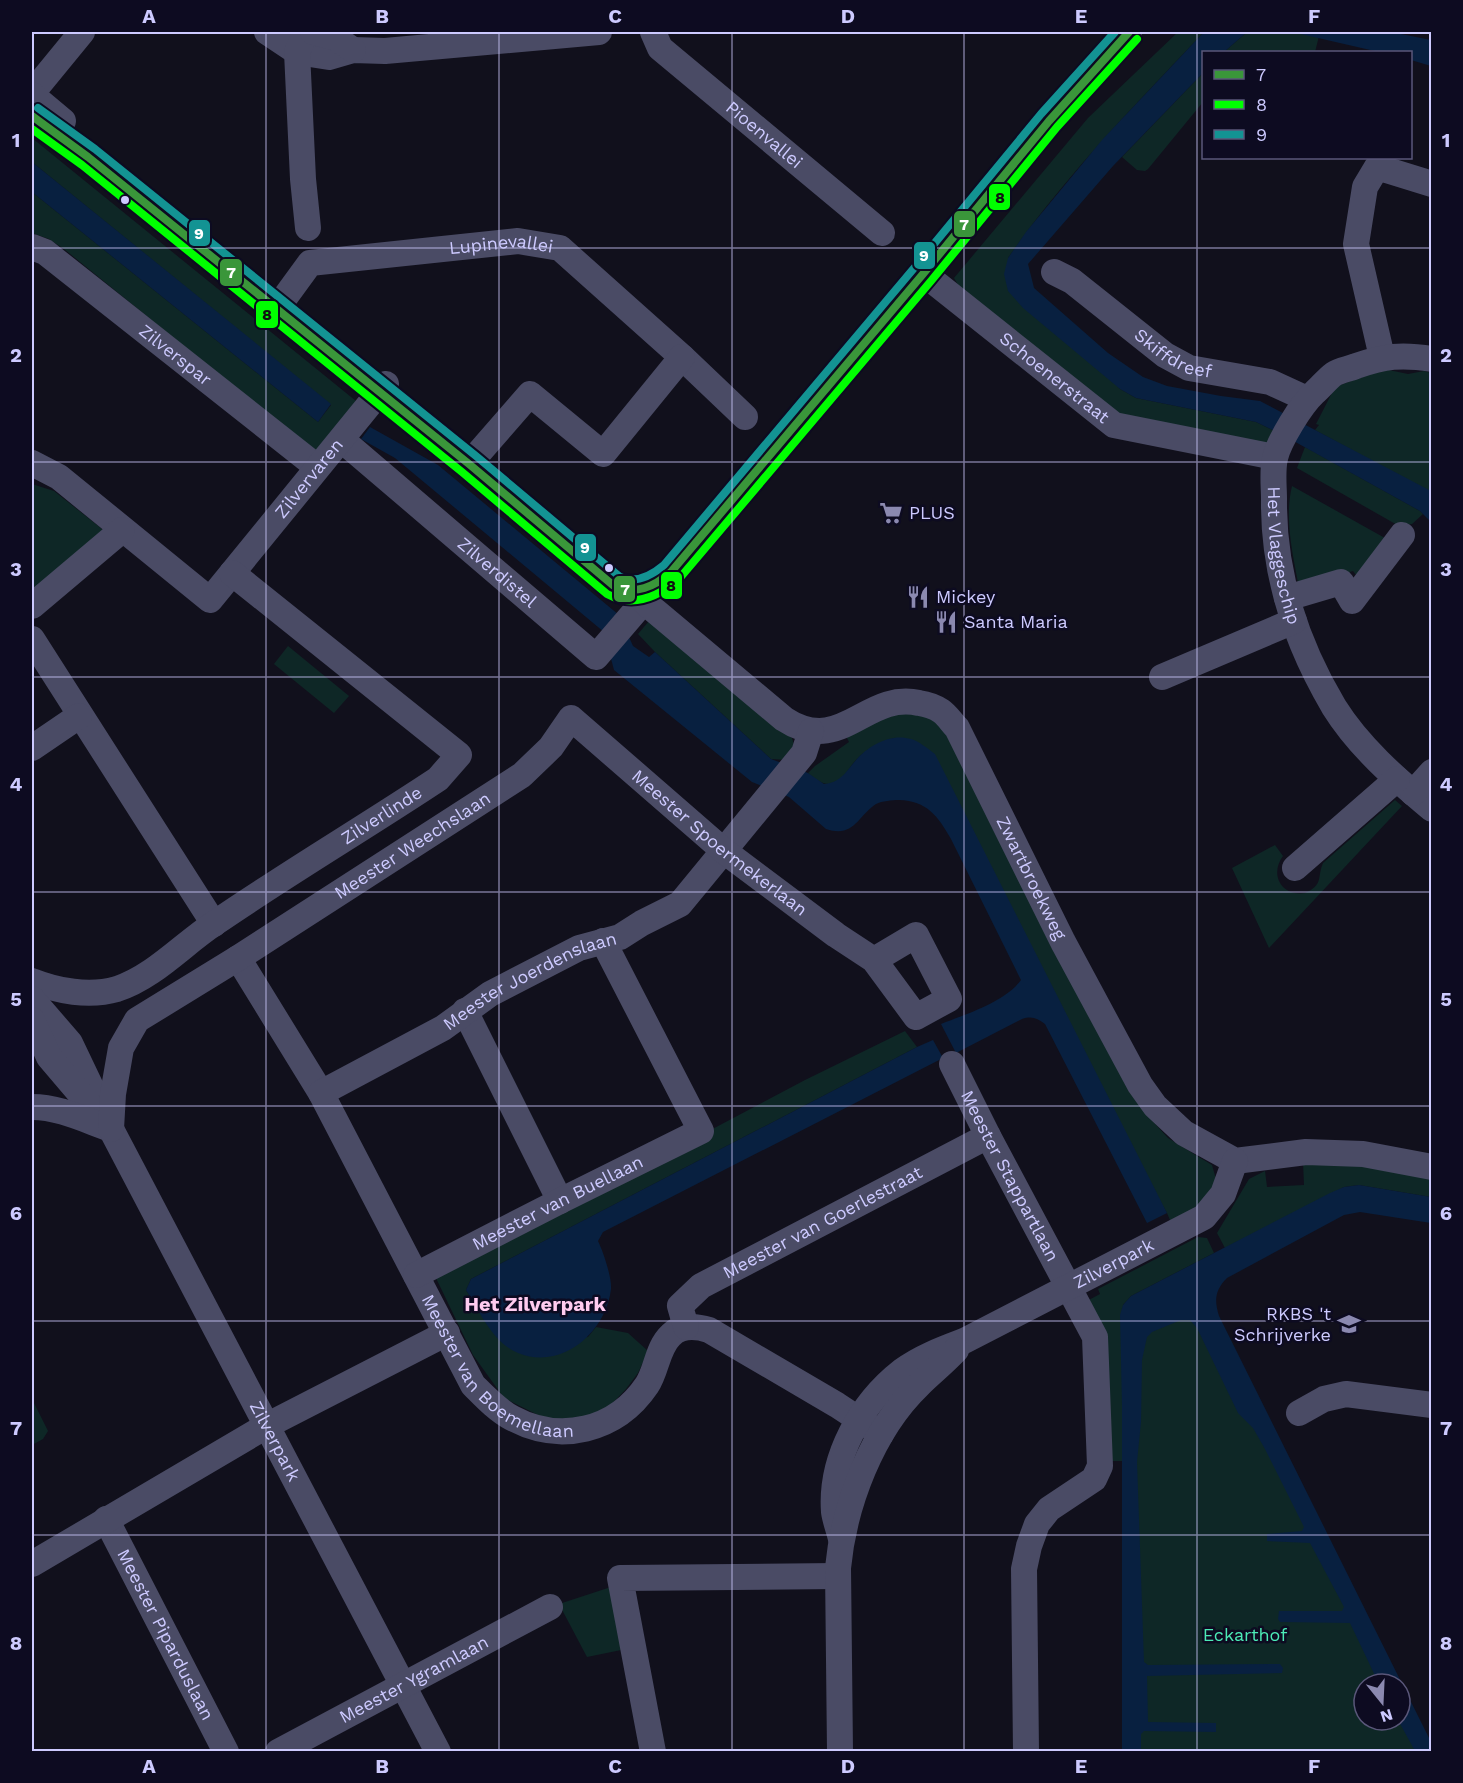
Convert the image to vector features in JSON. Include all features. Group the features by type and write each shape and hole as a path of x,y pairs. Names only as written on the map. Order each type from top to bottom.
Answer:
{"street":[{"path":"82,32 32,94 283,300 469,464 614,586 623,591 634,592 643,598"},
{"path":"267,32 302,42 329,57 352,50 384,51 498,36 599,32"},
{"path":"313,32 336,38 352,50"},
{"name":"Pioenvallei","path":"653,32 660,48 882,233"},
{"path":"643,598 671,572 1087,74 1129,32"},
{"path":"302,42 302,167 308,228"},
{"path":"32,116 88,157 383,388 476,456 622,576 643,598 797,728 808,742"},
{"path":"1382,357 1356,244 1365,187 1377,167 1431,184"},
{"name":"Lupinevallei","path":"283,300 310,263 518,241 560,248 682,357 745,417"},
{"name":"Zilverspar","path":"32,247 45,252 317,468"},
{"name":"Skiffdreef","path":"1054,272 1072,280 1165,355 1189,368 1270,382 1303,404"},
{"name":"Schoenerstraat","path":"923,273 1114,425 1278,451"},
{"name":"Het Vlaggeschip","path":"1414,794 1355,735 1335,708 1300,639 1276,555 1274,515 1278,451 1303,404 1335,374 1382,357 1411,356 1431,359"},
{"path":"476,456 530,394 603,454 682,357"},
{"name":"Zilvervaren","path":"232,573 383,388"},
{"name":"Zilverdistel","path":"342,440 596,657 643,598"},
{"path":"32,462 59,477 210,600 232,573"},
{"path":"32,606 122,530"},
{"path":"1162,677 1341,582 1352,601 1402,535"},
{"name":"Zilverlinde","path":"213,924 438,779 459,755 232,573"},
{"path":"32,639 213,924 147,974 118,988 99,993 74,992 32,981"},
{"name":"Zwartbroekweg","path":"808,742 889,702 911,701 941,711 957,728 1064,942 1140,1085 1155,1106 1184,1133 1235,1161"},
{"path":"32,748 79,716"},
{"name":"Meester Spoermekerlaan","path":"571,718 724,851 836,935 874,960"},
{"name":"Meester Weechslaan","path":"238,958 522,775 551,747 571,718"},
{"name":"Meester Joerdenslaan","path":"321,1093 443,1028 490,994 579,948 620,937 680,904 766,801 808,742"},
{"path":"1295,868 1414,794 1431,772"},
{"name":"Meester van Buellaan","path":"416,1275 701,1131 603,941"},
{"name":"Meester van Boemellaan","path":"238,958 321,1093 473,1385 494,1406 513,1418 540,1428 564,1432 586,1429 608,1420 627,1407 647,1385 663,1346 671,1334 686,1327"},
{"name":"Zilverpark","path":"111,1129 112,1094 121,1047 137,1020 238,958"},
{"name":"Zilverpark","path":"32,999 70,1043 111,1129 438,1752"},
{"path":"465,1011 560,1201"},
{"name":"Zilverpark","path":"32,1020 49,1057 111,1129"},
{"name":"Meester Stappartlaan","path":"952,1064 1095,1336 1100,1466 1094,1479 1049,1509 1037,1524 1024,1569 1026,1752"},
{"path":"32,1107 42,1107 72,1115 111,1129"},
{"name":"Meester van Goerlestraat","path":"686,1327 680,1306 702,1286 988,1136"},
{"path":"1235,1161 1317,1153 1363,1154 1431,1167"},
{"name":"Zilverpark","path":"841,1539 834,1512 836,1480 843,1450 877,1394 903,1370 933,1353 964,1341 1070,1288 1204,1217 1223,1194 1235,1161"},
{"path":"686,1327 698,1326 710,1330 860,1419 881,1434"},
{"path":"35,1553 106,1519 268,1425 447,1333"},
{"name":"Zilverpark","path":"840,1752 838,1576 841,1539 858,1480 881,1434 918,1385 940,1367 964,1341"},
{"path":"1299,1413 1324,1399 1346,1394 1431,1405"},
{"name":"Meester Piparduslaan","path":"106,1519 226,1752"},
{"path":"653,1752 620,1578 838,1576"},
{"name":"Meester Ygramlaan","path":"278,1752 549,1607"}],"green space":[{"path":"1178,32 1204,32 1077,169 1008,258 1120,389 1136,398 1256,422 1281,434 1273,444 1120,418 961,290 954,278 1088,118"},
{"path":"1247,32 1292,32 1319,36 1315,51 1225,51"},
{"path":"1202,74 1202,103 1148,169 1137,170 1122,157"},
{"path":"32,138 356,401 321,455 64,249 49,239 32,233 32,192 318,422 331,405 32,162"},
{"path":"1384,369 1408,374 1424,371 1431,373 1431,493 1315,430 1335,387"},
{"path":"1305,447 1423,514 1412,524 1399,526 1297,468"},
{"path":"32,484 54,491 111,536 32,606"},
{"path":"1292,486 1392,542 1359,579 1353,571 1299,588 1289,524"},
{"path":"649,621 792,738 795,748 787,760 771,759 655,652 638,634"},
{"path":"288,646 349,696 334,713 274,664"},
{"path":"917,712 942,723 1147,1115 1168,1138 1212,1165 1216,1179 1214,1191 1173,1227 895,738 865,752 841,779 834,783 823,783 808,773 849,742 846,736 890,713"},
{"path":"1395,800 1402,806 1269,948 1232,868 1275,845 1283,856 1277,870 1280,883 1290,892 1305,893 1315,887 1323,863"},
{"path":"905,1031 917,1047 471,1279 466,1290 488,1325 502,1342 588,1337 596,1327 628,1333 648,1351 638,1373 626,1389 606,1410 582,1422 544,1418 504,1398 473,1355 435,1276 805,1080"},
{"path":"1303,1162 1333,1162 1431,1177 1431,1197 1359,1185 1344,1187 1225,1248 1217,1233 1249,1179 1265,1171 1267,1187 1304,1185"},
{"path":"1198,1237 1207,1238 1214,1253 1131,1296 1123,1305 1122,1461 1108,1461 1085,1302 1100,1294 1098,1289"},
{"name":"Eckarthof","path":"1194,1279 1392,1672 1352,1672 1352,1732 1412,1732 1431,1751 1129,1752 1133,1308"},
{"path":"32,1399 48,1431 43,1439 32,1445"},
{"path":"614,1586 626,1649 587,1657 559,1604"}],"water":[{"path":"1204,32 1247,32 1225,51 1202,51 1202,74 1113,166 1028,264 1034,288 1108,353 1143,377 1167,386 1260,401 1429,490 1431,493 1431,522 1420,511 1256,422 1136,398 1120,389 1023,308 1008,291 1004,274 1008,258 1026,232 1102,140"},
{"path":"1292,32 1391,32 1431,40 1431,66 1412,60 1412,51 1375,51"},
{"path":"32,162 331,404 318,422 32,192"},
{"path":"370,427 438,465 619,615 633,646 649,657 655,652 771,759 808,773 824,784 839,779 867,750 888,739 911,739 935,754 1167,1213 1147,1223 1045,1024 1034,1018 1022,1019 956,1053 941,1024 995,1001 1014,988 1021,980 951,839 931,811 909,801 884,801 876,804 854,825 843,831 835,831 826,829 789,797 752,782 614,670 604,632 395,458 361,439"},
{"path":"933,1040 943,1058 603,1232 598,1241 610,1278 611,1289 607,1305 601,1320 591,1333 579,1344 565,1352 550,1357 534,1357 509,1348 488,1326 466,1290 471,1279"},
{"path":"1359,1185 1431,1197 1431,1223 1360,1212 1344,1215 1227,1278 1218,1291 1216,1305 1219,1316 1396,1672 1373,1672 1350,1623 1280,1622 1278,1619 1279,1611 1342,1611 1344,1607 1310,1543 1267,1541 1267,1534 1302,1531 1304,1527 1253,1428 1238,1413 1197,1328 1190,1320 1181,1320 1152,1332 1147,1337 1142,1360 1141,1422 1137,1462 1144,1662 1148,1665 1280,1664 1283,1668 1282,1673 1147,1676 1148,1722 1216,1723 1216,1732 1144,1731 1141,1734 1141,1751 1122,1751 1120,1315 1123,1305 1131,1296 1344,1187"},
{"path":"1412,1704 1431,1742 1431,1751 1415,1751 1405,1732 1412,1732"}],"transit line":[{"name":"9","path":"38,108 95,149 476,456 620,577 632,580 649,575 664,565 1041,114 1115,32"},
{"name":"7","path":"32,116 88,157 469,464 614,586 630,590 644,588 658,582 671,572 1049,121 1129,32"},
{"name":"8","path":"32,129 82,165 462,472 607,594 626,600 636,600 663,591 679,579 931,281 1057,127 1137,39"}],"place":[{"name":"PLUS","path":"891,513"},
{"name":"Mickey","path":"918,597"},
{"name":"Santa Maria","path":"946,622"},
{"name":"RKBS 't Schrijverke","path":"1349,1324"}],"district":[{"name":"Het Zilverpark","path":"535,1304"}]}
